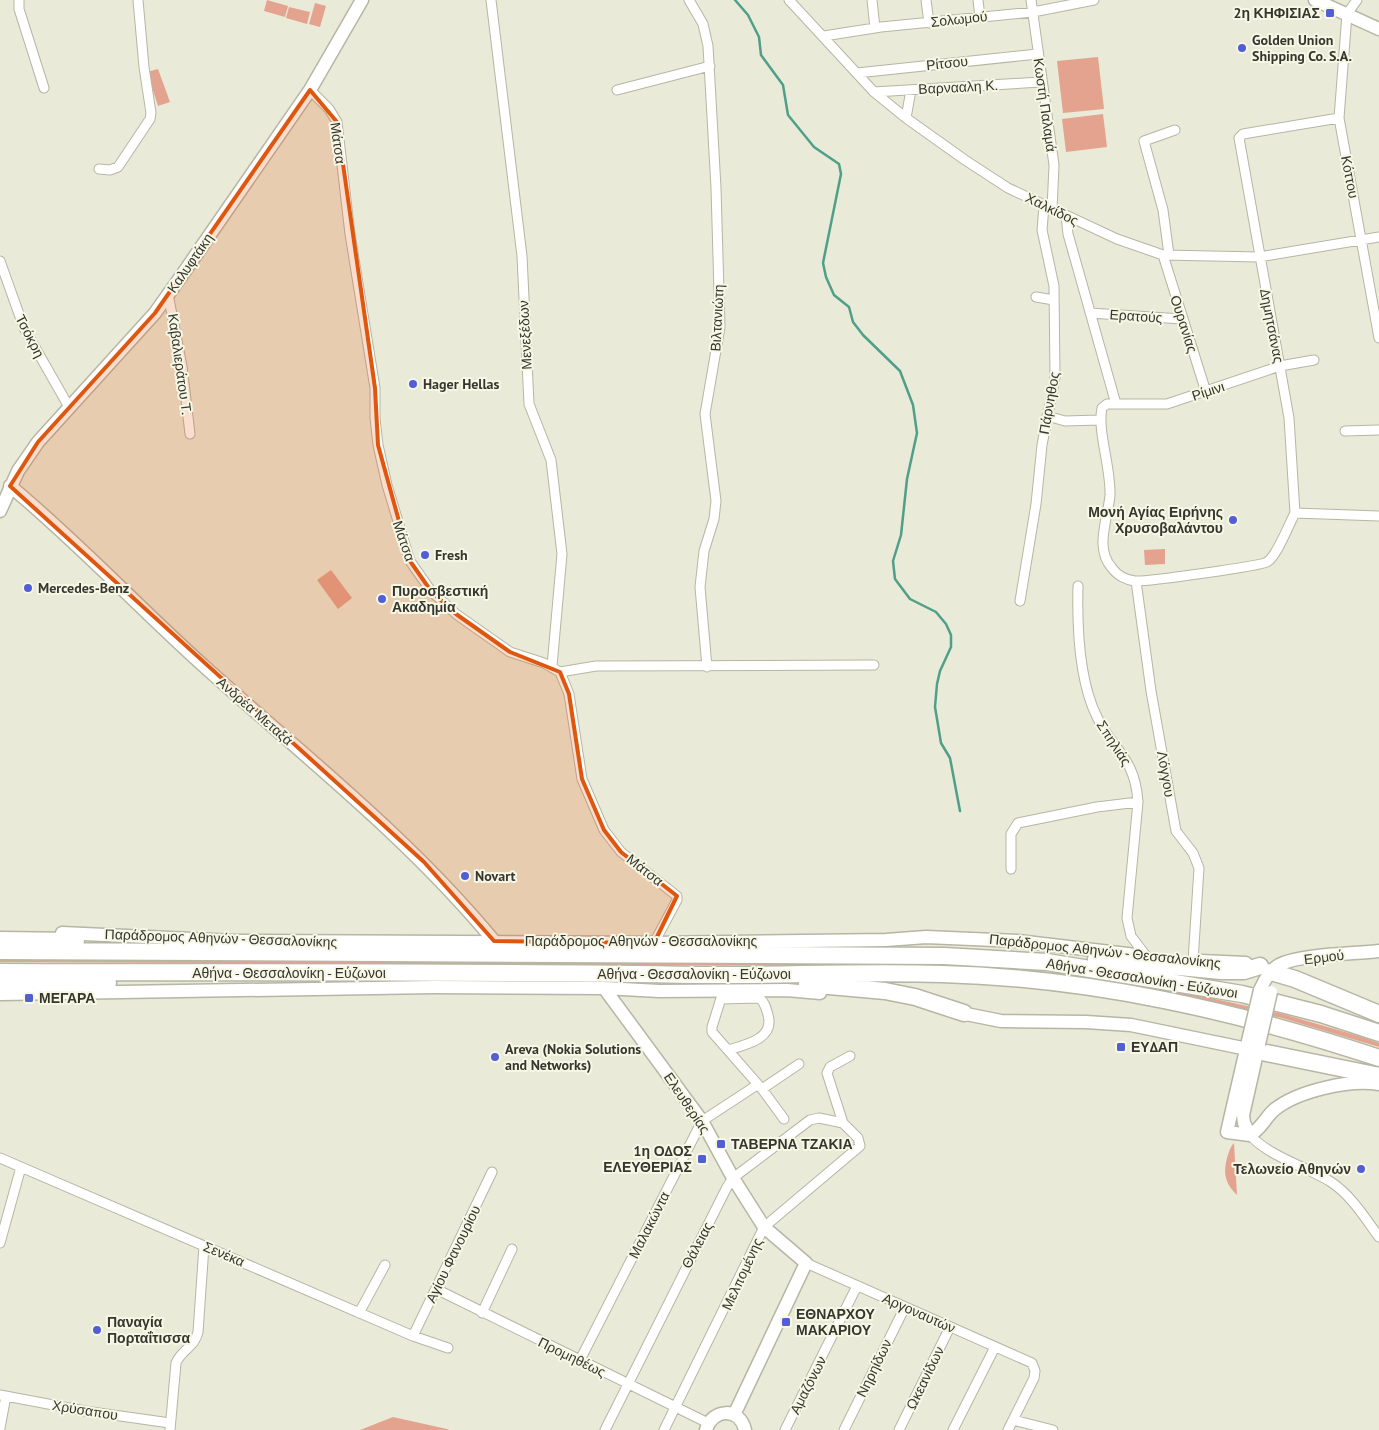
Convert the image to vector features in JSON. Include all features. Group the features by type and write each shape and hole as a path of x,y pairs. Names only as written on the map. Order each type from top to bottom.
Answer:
{"highway":[{"path":"2,935 116,942 180,953"},
{"name":"Αθήνα - Θεσσαλονίκη - Εύζωνοι","path":"0,951 944,956 1047,962 1099,969 1242,994 1321,1014 1379,1032"},
{"path":"983,959 1002,955 1046,956 1221,971 1266,969 1379,1014"},
{"name":"Αθήνα - Θεσσαλονίκη - Εύζωνοι","path":"0,972 468,972 741,976 940,974 1046,981 1139,994 1211,1009 1379,1058"},
{"path":"0,986 128,982 182,973"},
{"path":"741,976 783,983 885,991 915,997 964,1014"},
{"path":"1253,1046 1379,1076"}],"main road":[{"name":"Καλυφτάκη","path":"1,502 32,449 155,313 310,90 362,0"},
{"path":"1315,0 1379,29"},
{"name":"Ανδρέα Μεταξά","path":"10,486 93,560 186,650 350,793 424,862 494,941"},
{"name":"Παράδρομος Αθηνών - Θεσσαλονίκης","path":"2,935 115,935 235,941 654,943 886,940 926,937 973,938 1018,941 1193,961 1247,963 1266,969"},
{"name":"Ερμού","path":"1266,969 1307,959 1379,951"},
{"path":"1250,1135 1244,1124 1243,1115 1253,1046 1265,991 1266,969"},
{"path":"0,994 356,987 604,988 722,995 787,990 886,999 1001,1021 1086,1022 1132,1025 1227,1046 1253,1046"},
{"name":"Ελευθερίας","path":"604,988 702,1121 764,1227 806,1262"},
{"path":"1227,1046 1238,1055 1242,1069"},
{"path":"1253,1046 1242,1069 1227,1132 1250,1135 1259,1128 1274,1110 1302,1096 1341,1084 1379,1084"},
{"path":"734,1414 806,1262"},
{"path":"707,1427 717,1414 723,1412 734,1414 740,1419 745,1430"}],"street":[{"path":"19,0 19,9 44,88"},
{"path":"99,169 110,170 118,167 150,119 151,113 144,67 138,0"},
{"name":"Μενεξέδων","path":"491,0 522,256 529,404 551,460 562,554 552,666"},
{"name":"Βιλτανιώτη","path":"689,0 706,34 710,66 720,327 704,414 716,501 714,519 704,552 700,587 707,667"},
{"name":"Χαλκίδος","path":"789,0 874,92 906,118 1008,188 1118,239 1166,255 1259,257 1379,237"},
{"path":"872,0 875,28"},
{"path":"926,0 930,23"},
{"path":"978,0 980,17"},
{"name":"Κωστή Παλαμά","path":"1031,0 1054,172 1048,207"},
{"name":"Σολωμού","path":"824,36 875,28 1033,12 1094,0"},
{"path":"1347,14 1357,0"},
{"name":"Κόττου","path":"1347,14 1339,118 1379,338"},
{"name":"Ρίτσου","path":"857,73 1038,54"},
{"path":"617,90 710,66"},
{"name":"Βαρνααλη Κ.","path":"874,92 1041,82"},
{"name":"Μάτσα","path":"310,90 328,109 337,122 350,234 375,388 375,418 378,445 387,485 410,561 431,591 456,614 510,652 552,666 560,672 569,694 582,779 604,830 621,852 677,896 677,900 654,943"},
{"path":"906,118 911,90"},
{"name":"Δημητσάνας","path":"1295,513 1289,418 1239,138 1244,134 1339,118"},
{"name":"Ουρανίας","path":"1175,130 1144,141 1164,210 1166,255 1182,319 1206,392"},
{"name":"Πάρνηθος","path":"1020,601 1036,504 1042,445 1055,378 1052,275 1042,230 1048,207"},
{"path":"1066,216 1068,234 1116,404"},
{"name":"Τσόκρη","path":"0,261 24,328 69,407"},
{"name":"Καβαλιεράτου Τ.","path":"168,294 185,390 190,434"},
{"path":"1036,297 1054,300"},
{"name":"Ερατούς","path":"1090,313 1182,319"},
{"name":"Ρίμινι","path":"1099,420 1102,408 1107,404 1167,404 1280,366 1314,360"},
{"path":"1047,416 1065,421 1099,420 1107,457 1110,484 1102,548 1107,562 1116,573 1136,581 1265,564 1270,560 1295,513 1379,516"},
{"path":"1345,431 1379,430"},
{"name":"Λόγγου","path":"1136,581 1150,691 1176,831 1193,853 1199,868 1193,961"},
{"name":"Σπηλιάς","path":"1078,586 1078,614 1087,688 1091,704 1105,732 1123,753 1130,765 1137,787 1138,802 1127,918 1131,936 1146,956"},
{"path":"560,672 596,666 874,665"},
{"path":"1011,868 1012,834 1018,824 1097,806 1138,802"},
{"path":"728,1050 761,1038 767,1032 770,1022 764,1001 760,998 722,995 712,1032 784,1119"},
{"path":"844,1123 827,1073 830,1067 850,1056"},
{"name":"Μαλακώντα","path":"580,1360 702,1121 799,1064"},
{"name":"Θάλειας","path":"605,1430 676,1286 727,1187 734,1178 810,1120 819,1118 844,1123"},
{"name":"Μελπομένης","path":"664,1430 764,1227 858,1150 861,1142 844,1123"},
{"path":"1250,1135 1260,1145 1331,1182 1357,1206 1379,1237"},
{"name":"Σενέκα","path":"0,1158 413,1336 448,1348"},
{"path":"0,1243 20,1167"},
{"name":"Αγίου Φανουρίου","path":"413,1336 492,1172"},
{"path":"170,1426 176,1363 180,1355 193,1345 198,1332 204,1246"},
{"path":"482,1313 512,1249"},
{"name":"Αργοναυτών","path":"806,1262 1032,1363 1035,1371 1034,1378 1013,1420"},
{"path":"359,1313 385,1265"},
{"name":"Αμαζόνων","path":"785,1430 857,1286"},
{"name":"Προμηθέως","path":"436,1289 628,1384 707,1427"},
{"name":"Νηρηίδων","path":"844,1430 905,1307"},
{"name":"Ωκεανίδων","path":"899,1430 950,1327"},
{"path":"953,1430 995,1347"},
{"path":"0,1428 3,1396"},
{"name":"Χρύσαπου","path":"3,1396 170,1426"},
{"path":"1008,1430 1013,1420 1053,1430"}],"highlighted area":[{"path":"310,90 337,122 375,388 378,445 410,561 431,591 456,614 510,652 560,672 569,694 582,779 604,830 621,852 677,896 654,943 494,941 424,862 10,486 38,442 155,313"}],"shaded area":[{"path":"267,0 288,6 285,17 264,11"},
{"path":"315,3 326,6 320,27 309,24"},
{"path":"289,7 310,12 307,24 286,18"},
{"path":"1098,57 1104,109 1063,113 1057,61"},
{"path":"158,69 170,102 158,106 147,72"},
{"path":"1103,114 1107,147 1066,152 1062,119"},
{"path":"1165,549 1165,564 1145,565 1144,550"},
{"path":"331,570 352,598 338,609 317,580"},
{"path":"0,959 849,963 1001,967 1139,984 1197,995 1283,1014 1362,1037 1379,1043 1379,1047 1282,1018 1139,987 850,966 0,962"},
{"path":"1234,1143 1237,1195 1230,1186 1225,1174 1227,1158"},
{"path":"393,1417 447,1429 449,1430 360,1430"}],"waterway":[{"path":"735,0 748,15 759,37 761,55 783,85 788,115 814,147 839,164 841,174 823,263 826,277 834,295 849,307 853,322 863,335 900,371 913,405 917,433 907,479 901,535 893,561 895,579 910,599 936,612 946,624 951,635 951,647 940,671 937,684 935,707 941,743 950,758 960,811"}],"place":[{"name":"2η ΚΗΦΙΣΙΑΣ","path":"1330,13"},
{"name":"Golden Union Shipping Co. S.A.","path":"1242,48"},
{"name":"Hager Hellas","path":"413,384"},
{"name":"Μονή Αγίας Ειρήνης Χρυσοβαλάντου","path":"1233,520"},
{"name":"Fresh","path":"425,555"},
{"name":"Mercedes-Benz","path":"28,588"},
{"name":"Πυροσβεστική Ακαδημία","path":"382,599"},
{"name":"Novart","path":"465,876"},
{"name":"ΜΕΓΑΡΑ","path":"29,998"},
{"name":"ΕΥΔΑΠ","path":"1121,1047"},
{"name":"Areva (Nokia Solutions and Networks)","path":"495,1057"},
{"name":"ΤΑΒΕΡΝΑ ΤΖΑΚΙΑ","path":"721,1144"},
{"name":"1η ΟΔΟΣ ΕΛΕΥΘΕΡΙΑΣ","path":"702,1159"},
{"name":"Τελωνείο Αθηνών","path":"1361,1169"},
{"name":"ΕΘΝΑΡΧΟΥ ΜΑΚΑΡΙΟΥ","path":"786,1322"},
{"name":"Παναγία Πορταΐτισσα","path":"97,1330"}]}
